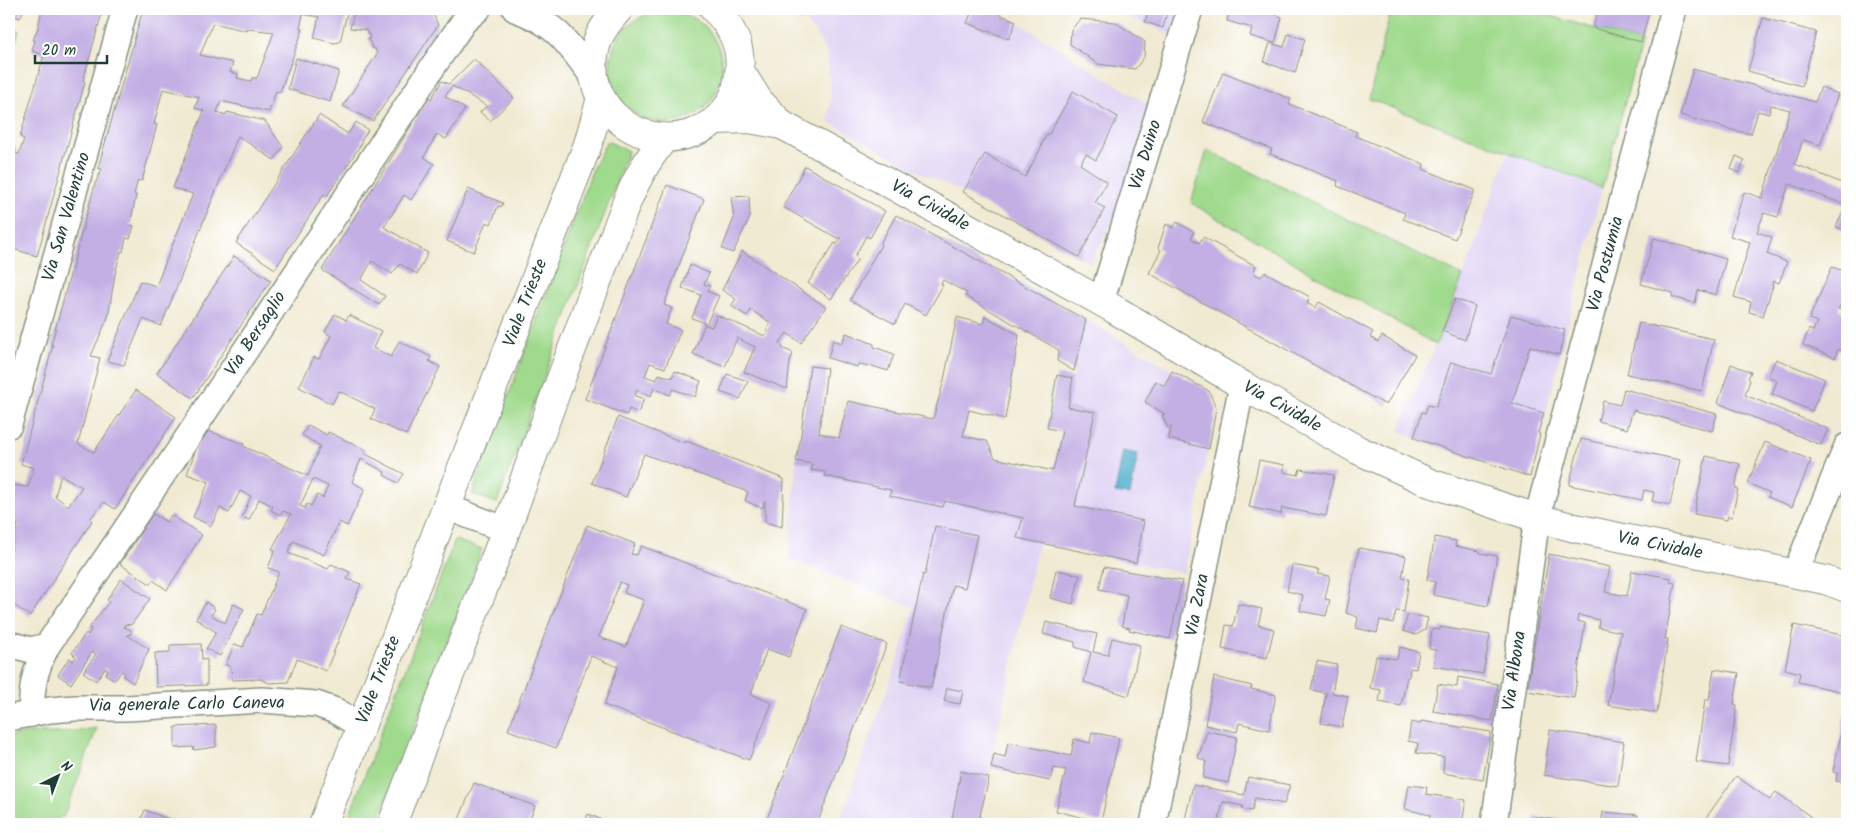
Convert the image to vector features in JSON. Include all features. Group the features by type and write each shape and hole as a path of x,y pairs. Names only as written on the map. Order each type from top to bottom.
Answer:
{"main road":[{"name":"Viale Trieste","path":"323,824 588,144 598,89 594,60 598,40 607,23 619,9"},
{"path":"598,89 613,114 628,127 646,135 664,139 682,137 700,131 716,120 728,106 736,90 740,71 740,53 734,35 721,12"},
{"path":"740,71 759,101 782,125"},
{"path":"716,120 749,119 782,125"},
{"name":"Via Cividale","path":"782,125 1101,302 1242,385 1358,450 1430,483 1537,518 1603,535 1840,582"},
{"path":"392,824 506,530 626,204 640,172 664,139"}],"street":[{"name":"Via San Valentino","path":"9,425 125,9"},
{"path":"515,9 551,26 569,44 598,89"},
{"name":"Via Duino","path":"1101,302 1190,9"},
{"name":"Via Postumia","path":"1537,518 1674,9"},
{"name":"Via Bersaglio","path":"15,716 32,686 34,673 47,646 470,13"},
{"name":"Via Zara","path":"1153,824 1242,385"},
{"path":"1795,574 1847,446"},
{"path":"447,508 506,530"},
{"name":"Via Albona","path":"1494,824 1537,518"},
{"path":"9,644 31,650 47,646"},
{"name":"Via generale Carlo Caneva","path":"15,716 75,708 128,708 262,700 316,704 336,711 361,726"}],"shaded area":[{"path":"804,9 957,9 971,14 967,23 1008,39 1016,21 1153,108 1118,211 1090,263 963,192 923,174 828,121 831,99 827,53 816,34 801,16"},
{"path":"1110,9 1180,9 1173,35"},
{"path":"1508,152 1602,188 1530,477 1414,438 1399,430 1455,299"},
{"path":"1086,320 1209,391 1216,408 1184,573 1038,543 978,824 839,824 902,648 914,607 789,559 799,442 819,433 1049,491"}],"green space":[{"path":"1391,9 1526,9 1641,42 1602,188 1369,99"},
{"path":"666,11 677,12 687,16 705,28 717,46 721,56 721,78 717,88 705,106 687,118 677,122 666,123 655,122 645,118 627,106 615,88 611,78 610,67 611,56 615,46 627,28 645,16 655,12"},
{"path":"9,27 19,31 9,64"},
{"path":"607,141 628,151 497,503 472,494 594,166"},
{"path":"1207,150 1463,276 1436,345 1191,203"},
{"path":"455,540 482,549 377,824 346,824"},
{"path":"97,728 64,816 43,824 9,824 9,737 24,733 59,733"}],"water":[{"path":"1123,451 1138,454 1130,495 1115,493"}],"building":[{"path":"9,9 24,9 20,18 9,14"},
{"path":"42,9 103,9 37,256 9,248 9,147 16,149 15,153 19,154 24,139 20,137 44,55 32,51 35,40 33,40"},
{"path":"143,9 348,9 340,42 334,43 314,38 319,17 303,14 300,28 303,29 280,92 276,91 269,112 221,101 217,112 226,115 227,112 265,121 283,147 274,160 238,136 161,326 143,319 124,365 107,361 140,281 156,286 193,194 173,188 204,111 195,108 199,97 163,89 154,124 157,125 142,181 138,180 134,194 136,195 130,225 134,226 130,239 126,238 123,252 121,251 108,317 91,356 100,358 78,444 94,452 136,390 176,417 115,509 104,502 90,519 92,521 30,616 9,602 9,557 18,525 9,522 9,498 12,485 28,487 34,468 21,464 95,184 102,169 98,168","holes":["213,23 247,31 248,29 274,32 257,78 252,78 251,81 237,78 238,74 230,72 233,63 200,55","61,475 82,487 68,506 55,496"]},
{"path":"355,9 431,9 438,25 373,121 343,106 377,54 375,48 373,49 366,30 350,28"},
{"path":"791,9 804,9 801,16"},
{"path":"973,9 986,9 1016,21 1009,39 967,23"},
{"path":"1149,9 1168,9 1163,28 1145,22"},
{"path":"1230,9 1278,9 1276,15 1282,17 1275,43 1250,36 1252,28 1227,21"},
{"path":"1598,9 1650,9 1641,42 1593,28"},
{"path":"1763,18 1816,32 1802,86 1748,71"},
{"path":"1080,19 1115,22 1145,42 1144,57 1135,69 1098,64 1070,44 1071,30"},
{"path":"1288,34 1305,39 1295,73 1264,62 1270,43 1284,47"},
{"path":"296,58 339,71 330,102 288,89"},
{"path":"474,59 514,98 490,121 480,112 487,106 465,93 452,86 445,96 465,109 446,139 437,134 424,157 434,164 411,200 404,195 384,227 428,253 417,274 400,264 392,274 372,261 361,280 385,296 379,305 322,270 429,97 431,99 442,81 449,84"},
{"path":"1693,69 1815,102 1821,87 1838,94 1820,145 1803,140 1795,164 1847,185 1847,231 1836,227 1846,205 1789,184 1778,217 1764,213 1757,232 1772,237 1767,254 1787,262 1779,283 1773,281 1763,316 1749,312 1751,302 1734,297 1750,242 1730,236 1744,192 1762,198 1790,110 1771,105 1769,114 1758,111 1751,134 1680,115"},
{"path":"1223,72 1291,99 1289,104 1357,132 1355,136 1424,164 1423,169 1475,190 1455,239 1403,219 1405,213 1337,186 1338,181 1270,154 1272,149 1203,122"},
{"path":"1073,91 1118,117 1096,160 1086,154 1080,164 1107,182 1095,203 1105,208 1079,257 963,192 985,154 1025,177 1047,134 1049,134"},
{"path":"319,115 348,134 356,122 368,130 361,141 362,143 327,196 324,194 275,269 236,243"},
{"path":"1736,156 1745,160 1739,173 1731,169"},
{"path":"805,166 885,211 870,238 866,236 855,256 858,259 831,299 808,283 835,243 837,244 841,238 837,238 783,207"},
{"path":"667,185 704,199 664,305 672,308 666,324 681,330 665,368 650,363 645,376 656,380 659,374 672,378 675,371 701,381 695,397 673,389 670,395 654,388 651,396 637,390 635,396 644,399 638,413 629,409 627,415 585,399"},
{"path":"468,189 503,203 501,207 498,206 491,224 486,222 474,252 447,241"},
{"path":"749,196 750,217 733,253 722,249 734,218 731,197"},
{"path":"896,215 1086,320 1074,371 1057,361 1059,350 965,296 967,293 943,280 941,284 943,285 926,315 905,304 895,324 850,300"},
{"path":"1177,222 1194,232 1191,238 1199,243 1203,237 1256,266 1253,273 1261,277 1265,272 1310,297 1307,303 1315,308 1319,302 1373,332 1370,337 1378,342 1382,336 1415,355 1386,405 1149,273 1161,250 1158,248 1166,224 1173,228"},
{"path":"1654,238 1726,259 1716,295 1698,290 1695,303 1672,297 1673,293 1641,284"},
{"path":"742,251 826,307 801,343 787,333 779,344 783,346 782,348 793,353 787,389 744,372 755,347 737,338 725,367 693,354 705,323 692,318 701,295 682,288 690,265 709,273 704,284 710,286 707,291 719,296 706,325 712,327 717,315 765,336 767,332 771,323 751,310 747,316 731,306 736,299 722,290"},
{"path":"234,256 271,280 193,398 157,373"},
{"path":"1832,267 1847,272 1847,307 1841,304 1838,309 1847,313 1847,344 1844,351 1838,349 1835,358 1803,345 1809,329 1813,331 1817,322 1809,319"},
{"path":"1455,299 1475,306 1465,340 1442,331"},
{"path":"335,314 346,320 349,315 381,331 373,348 391,357 399,341 431,357 429,361 440,367 406,435 371,419 375,409 339,391 332,404 299,387 314,357 319,359 331,336 325,332"},
{"path":"1511,315 1565,330 1559,355 1530,346 1512,403 1544,413 1538,433 1540,434 1530,477 1414,438 1422,412 1425,413 1428,405 1436,407 1451,362 1491,374"},
{"path":"985,316 1019,335 1005,419 969,410 963,436 987,441 995,458 1053,471 1062,431 1047,428 1057,375 1073,378 1068,407 1095,412 1075,506 1144,521 1136,563 1017,538 1023,518 945,501 943,507 890,496 891,490 825,476 825,472 811,470 812,464 796,461 810,366 827,368 819,433 839,438 848,401 933,419 944,380 957,317 983,324"},
{"path":"1639,323 1714,339 1702,391 1627,374"},
{"path":"846,333 874,344 874,347 894,354 888,371 869,365 868,367 858,364 857,367 828,358 833,340 842,343"},
{"path":"1776,359 1825,379 1812,411 1772,394 1777,381 1768,376"},
{"path":"1731,364 1751,372 1745,395 1828,429 1821,445 1718,403"},
{"path":"1172,371 1209,391 1216,408 1209,449 1169,439 1171,427 1168,428 1162,415 1165,414 1145,402 1156,381 1164,386"},
{"path":"727,374 748,381 740,399 720,392"},
{"path":"1624,389 1717,414 1712,431 1633,410 1627,429 1598,421 1603,401 1620,405"},
{"path":"618,417 784,479 782,527 765,522 765,501 762,508 745,501 748,492 644,454 626,497 592,483"},
{"path":"308,425 327,435 328,432 366,450 364,453 404,474 398,483 384,475 385,472 361,459 352,482 365,489 347,526 339,522 324,555 293,541 288,553 328,569 331,564 350,572 347,579 361,584 326,671 297,659 288,682 269,683 260,679 232,680 231,667 226,665 234,644 243,647 257,614 261,615 279,572 268,568 275,550 272,549 291,514 283,511 280,515 271,510 273,506 259,499 249,520 242,517 251,496 240,491 229,513 220,508 211,526 193,517 209,482 187,474 203,429 244,444 243,446 308,476 320,446 302,435","holes":["313,479 328,486 323,498 317,495 311,506 307,504 305,508 300,506"]},
{"path":"1581,439 1680,460 1670,505 1652,501 1654,492 1644,490 1642,500 1569,485"},
{"path":"1765,442 1811,460 1792,507 1768,497 1770,493 1748,483"},
{"path":"1706,456 1740,464 1735,488 1738,489 1732,517 1728,516 1727,520 1694,514"},
{"path":"1259,460 1284,465 1284,472 1298,475 1300,469 1334,475 1326,516 1282,508 1281,514 1249,507"},
{"path":"153,514 167,522 171,515 202,535 167,590 153,580 150,584 120,564"},
{"path":"587,525 635,544 631,554 637,555 641,546 807,609 789,657 767,649 751,694 772,703 749,760 604,705 618,667 591,656 556,748 508,730","holes":["620,582 627,585 624,593 644,600 626,647 599,637"]},
{"path":"935,526 977,535 965,588 953,585 931,688 900,681"},
{"path":"1435,537 1456,541 1455,546 1497,556 1488,606 1433,595 1435,582 1427,580"},
{"path":"1359,548 1406,556 1402,577 1409,579 1404,612 1396,611 1393,623 1380,620 1377,633 1356,628 1358,617 1346,613"},
{"path":"1549,554 1610,567 1605,592 1627,596 1632,571 1671,578 1670,582 1675,583 1665,639 1668,639 1657,713 1608,705 1621,632 1598,627 1599,620 1578,615 1577,621 1585,623 1574,698 1527,691"},
{"path":"1292,565 1319,570 1317,574 1330,576 1325,599 1330,600 1326,616 1300,611 1303,595 1287,591"},
{"path":"1104,567 1182,581 1170,639 1129,630 1130,628 1122,626 1127,595 1099,589"},
{"path":"1056,570 1080,575 1073,604 1050,598"},
{"path":"121,579 150,599 131,625 125,624 124,627 131,630 131,634 127,635 149,649 133,683 123,676 125,673 122,671 115,680 105,674 108,670 105,668 96,681 83,672 96,654 92,652 71,684 58,675 69,658 73,661 76,657 72,653 86,633 88,635 91,629 89,628 109,602 107,600"},
{"path":"206,602 215,609 211,615 225,623 233,604 244,609 220,656 206,649 216,632 196,619"},
{"path":"1238,604 1262,609 1258,625 1274,629 1267,658 1222,649 1226,625 1233,626"},
{"path":"1408,614 1428,618 1425,630 1416,635 1403,631"},
{"path":"1046,622 1097,634 1093,652 1108,655 1112,638 1140,645 1129,696 1084,682 1091,652 1075,647 1075,642 1043,634"},
{"path":"1794,625 1847,636 1847,671 1843,692 1798,682 1800,673 1785,669"},
{"path":"841,627 887,644 817,824 765,824"},
{"path":"1440,627 1490,635 1483,674 1433,666 1436,650 1429,649 1432,629 1440,630"},
{"path":"201,644 202,660 207,659 207,685 156,687 155,653 170,652 170,645"},
{"path":"1400,647 1419,652 1416,669 1410,668 1409,677 1407,677 1401,706 1379,702 1381,690 1370,688 1376,656 1397,659"},
{"path":"1317,661 1337,665 1332,693 1348,696 1342,727 1321,723 1326,693 1311,690"},
{"path":"1714,669 1739,673 1734,704 1737,705 1728,766 1696,762 1705,700 1709,700"},
{"path":"1214,677 1252,686 1251,689 1276,695 1269,730 1239,723 1237,732 1205,725"},
{"path":"1458,677 1498,684 1492,721 1433,711 1438,684 1457,687"},
{"path":"947,688 963,691 960,704 944,701"},
{"path":"1846,708 1847,783 1836,781 1837,773 1833,772"},
{"path":"1421,721 1491,732 1483,780 1443,773 1444,757 1416,753 1418,743 1408,741 1411,722 1421,724"},
{"path":"216,725 216,747 194,750 193,747 175,748 175,727"},
{"path":"1550,730 1624,742 1618,786 1544,775"},
{"path":"1207,731 1237,737 1228,783 1203,778 1206,761 1198,758"},
{"path":"1092,732 1119,738 1101,822 1056,811 1066,770 1054,768 1050,781 991,768 994,754 1005,757 1008,742 1071,756 1074,739 1090,743"},
{"path":"961,771 989,778 978,824 951,824"},
{"path":"1736,776 1770,800 1776,792 1811,817 1806,824 1711,824 1705,819"},
{"path":"1248,777 1290,785 1284,804 1255,798 1252,811 1242,809 1243,806 1223,802 1218,824 1184,824 1193,785 1244,795"},
{"path":"474,783 535,806 528,824 457,824"},
{"path":"1409,785 1427,787 1426,794 1466,800 1462,824 1429,824 1430,815 1405,809"},
{"path":"145,810 181,824 139,824"},
{"path":"1603,812 1638,815 1636,824 1601,824"},
{"path":"588,814 605,821 604,824 584,824"},
{"path":"1535,817 1572,822 1573,824 1534,824"}]}
